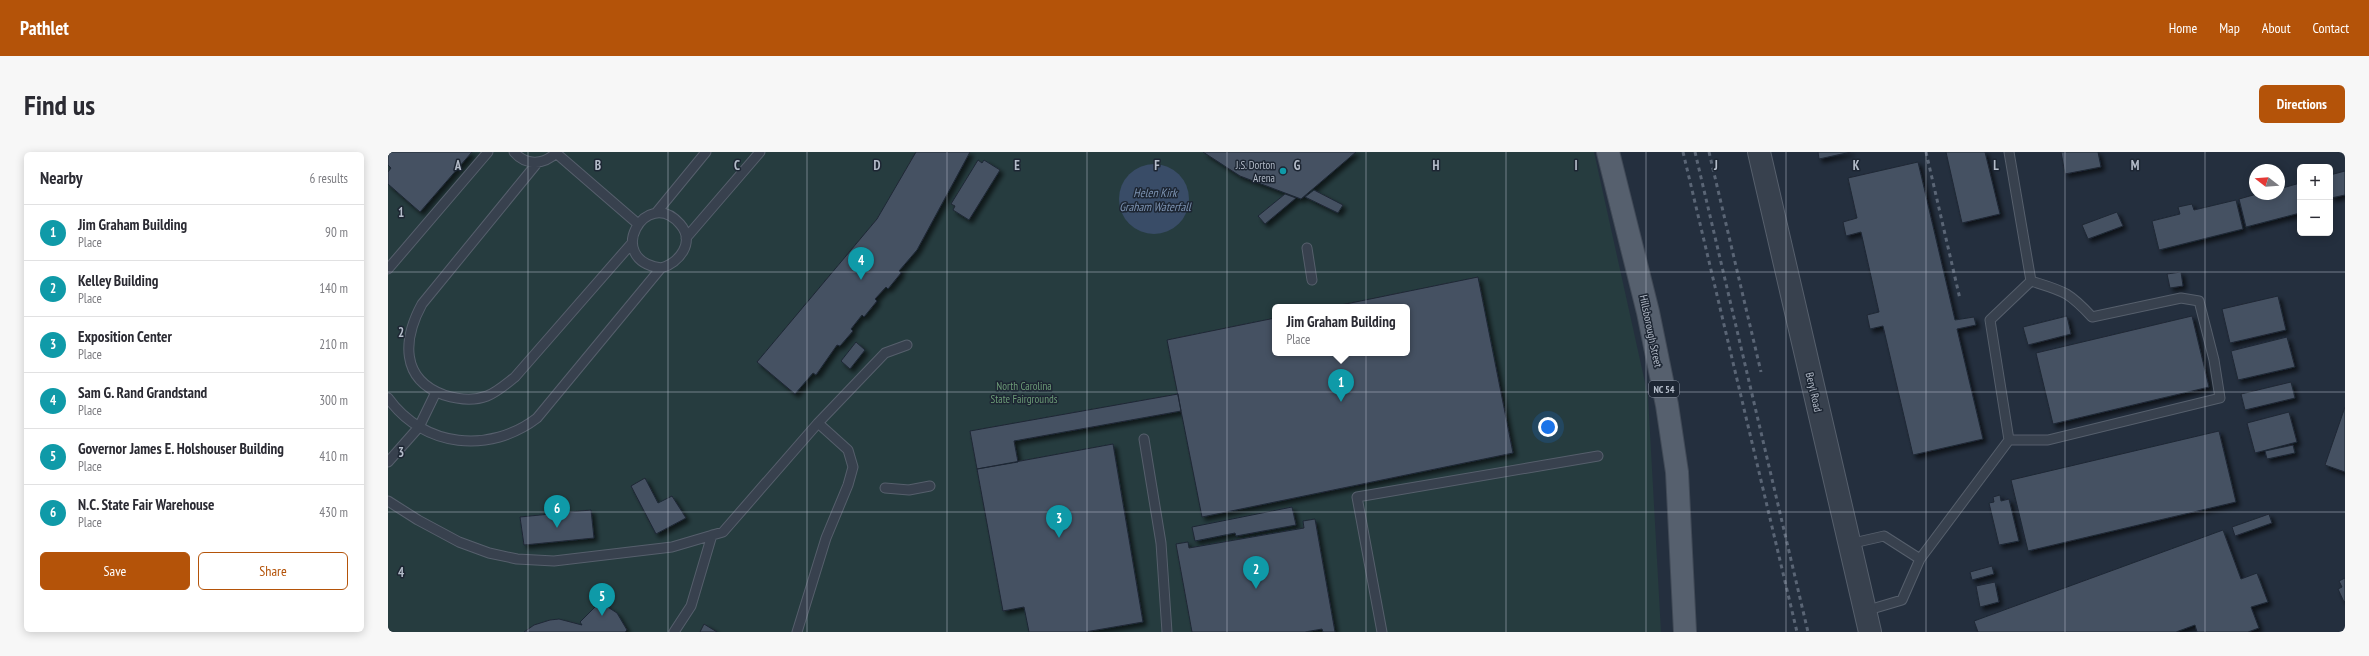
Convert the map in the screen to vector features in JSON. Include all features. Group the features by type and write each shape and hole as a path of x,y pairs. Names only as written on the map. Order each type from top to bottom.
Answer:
{"main road":[{"name":"Hillsborough Street","path":"1608,152 1648,312 1667,405 1677,472 1685,632"}],"street":[{"name":"Beryl Road","path":"1759,152 1870,632"}],"lane":[{"path":"388,269 488,152"},
{"path":"514,152 528,162 548,160 557,152 638,224"},
{"path":"656,213 706,152"},
{"path":"686,238 760,152"},
{"path":"2009,152 2031,281"},
{"path":"538,162 422,304 414,317 409,331 409,359 414,371 425,384 436,392 451,397 466,399 486,396 502,388 515,377 632,243"},
{"path":"656,213 666,214 676,219 683,227 686,238 685,248 680,258 671,265 661,268 650,266 641,261 635,253 632,243 633,233 638,224 646,217 656,213"},
{"path":"1307,248 1312,280"},
{"path":"388,398 402,414 419,427 437,437 461,442 488,441 524,428 537,418 661,268"},
{"path":"1865,611 1902,600 1920,559 2009,440 1990,320 2031,281"},
{"path":"2009,440 2048,440 2220,398 2214,360 2199,301 2181,298 2092,317 2075,299 2064,291 2031,281"},
{"path":"388,501 418,520 459,542 489,553 517,559 554,561 672,548 723,532 818,423 885,353 907,346"},
{"path":"388,462 419,427 436,392"},
{"path":"797,632 826,538 848,485 853,467 848,450 818,423"},
{"path":"1144,438 1161,543 1167,632"},
{"path":"1382,632 1357,497 1598,456"},
{"path":"885,488 898,487 909,490 930,486"},
{"path":"674,632 690,606 712,535"},
{"path":"1849,544 1884,536 1920,559"}],"green space":[{"name":"North Carolina State Fairgrounds","path":"388,152 1594,152 1648,396 1661,632 388,632"}],"water":[{"name":"Helen Kirk Graham Waterfall","path":"1154,164 1167,167 1179,174 1186,186 1189,199 1186,212 1179,224 1167,231 1154,234 1141,231 1129,224 1122,212 1119,199 1122,186 1129,174 1141,167"}],"building":[{"path":"388,152 472,152 420,212 388,184 388,172 391,168 388,165"},
{"path":"916,152 970,152 917,250 899,271 901,273 888,289 886,287 875,299 877,301 864,317 862,315 851,329 853,331 840,346 837,345 816,375 813,373 795,394 757,362 877,219"},
{"name":"J.S. Dorton Arena","path":"1203,152 1356,152 1301,199 1240,176"},
{"path":"1818,152 1851,152 1819,159"},
{"path":"1946,152 1985,152 2000,214 1962,223"},
{"path":"2061,152 2098,152 2101,167 2065,174"},
{"path":"978,160 982,163 984,160 1000,170 969,220 953,210 955,206 951,204"},
{"path":"1918,162 1955,320 1974,317 1976,325 1957,329 1983,439 1913,455 1883,326 1870,329 1867,315 1879,312 1861,232 1846,236 1843,222 1857,218 1848,178"},
{"path":"2345,171 2345,195 2333,198 2333,174"},
{"path":"2297,184 2297,214 2246,227 2239,199 2249,196 2249,200 2285,200 2285,187"},
{"path":"1314,190 1343,205 1338,213 1305,197"},
{"path":"1285,194 1296,198 1265,224 1258,216"},
{"path":"2236,200 2243,229 2159,250 2152,221 2180,214 2178,207 2192,204 2194,210"},
{"path":"2117,212 2123,226 2088,239 2082,225"},
{"path":"2181,272 2183,286 2170,288 2167,274"},
{"path":"1478,277 1513,453 1202,517 1167,340 1272,319 1272,356 1410,356 1410,304 1346,304"},
{"path":"2278,296 2286,330 2230,343 2222,309"},
{"path":"2067,316 2071,334 2028,345 2023,327"},
{"path":"2192,316 2209,387 2053,424 2036,353"},
{"path":"2287,337 2295,367 2238,380 2231,351"},
{"path":"856,342 865,350 850,369 841,361"},
{"path":"2291,382 2295,398 2245,410 2241,394"},
{"path":"1178,394 1181,411 1014,441 1018,462 977,469 970,431"},
{"path":"2345,407 2345,472 2325,465"},
{"path":"2289,412 2297,442 2255,453 2247,423"},
{"path":"2219,431 2236,502 2028,551 2011,480"},
{"path":"1113,444 1143,622 1085,632 1029,632 1024,607 1003,611 977,469"},
{"path":"2293,445 2295,453 2267,459 2265,451"},
{"path":"645,478 658,503 672,496 686,518 656,534 631,486"},
{"path":"2000,495 2001,501 2009,499 2019,541 1999,545 1989,503 1994,502 1993,497"},
{"path":"1292,507 1296,525 1236,536 1235,533 1195,541 1192,527"},
{"path":"591,510 594,538 524,545 520,517"},
{"path":"2269,514 2272,523 2235,536 2232,527"},
{"path":"1315,519 1335,632 1323,632 1322,629 1305,632 1192,632 1176,544 1188,542 1189,548 1304,528 1303,521"},
{"path":"2223,530 2241,579 2257,573 2268,602 2251,607 2259,628 2248,632 2197,632 2195,625 2176,632 1978,632 1974,621"},
{"path":"1992,566 1994,574 1972,580 1970,572"},
{"path":"2345,578 2344,602 2338,589 2342,587 2339,581"},
{"path":"1995,582 1999,602 1980,607 1976,586"},
{"path":"600,602 617,613 627,630 625,632 524,632 534,625 550,620 559,619 582,625 580,622"},
{"path":"704,624 717,632 700,632"}],"railway":[{"path":"1683,152 1797,632"},
{"path":"1695,152 1808,632"},
{"path":"1709,152 1761,372"},
{"path":"1926,152 1960,299"}],"place":[{"name":"J.S. Dorton Arena","path":"1283,171"},
{"name":"Sam G. Rand Grandstand","path":"861,280"},
{"name":"Jim Graham Building","path":"1341,402"},
{"name":"N.C. State Fair Warehouse","path":"557,528"},
{"name":"Exposition Center","path":"1059,538"},
{"name":"Kelley Building","path":"1256,589"},
{"name":"Governor James E. Holshouser Building","path":"602,616"}]}
